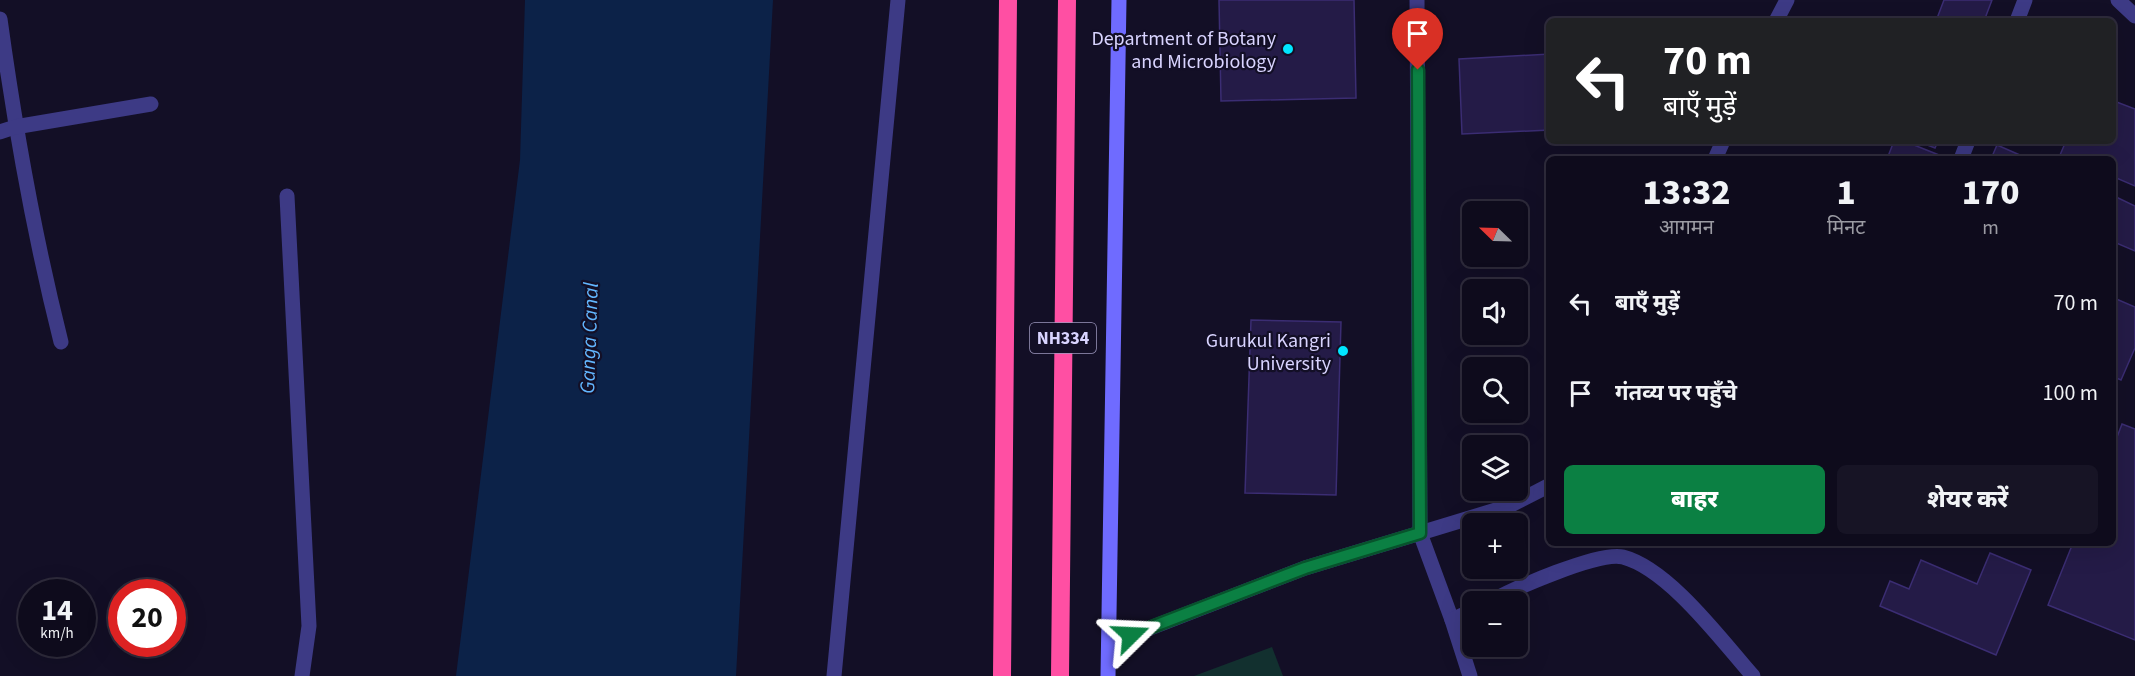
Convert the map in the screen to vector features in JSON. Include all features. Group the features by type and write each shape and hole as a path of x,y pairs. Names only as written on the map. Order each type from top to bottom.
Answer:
{"highway":[{"name":"NH334","path":"1002,676 1008,0"},
{"name":"NH334","path":"1060,676 1067,0"}],"street":[{"path":"834,676 898,0"},
{"path":"1108,676 1119,0"},
{"path":"1418,0 1420,533 1470,676"},
{"path":"1778,18 1787,0"},
{"path":"2018,18 2025,0"},
{"path":"2118,0 2135,16"},
{"path":"0,19 7,130 62,342"},
{"path":"7,130 151,104"},
{"path":"287,196 309,626 302,676"},
{"path":"1109,644 1305,568 1509,506 1546,486"},
{"path":"1514,591 1570,566 1621,556 1662,579 1699,615 1753,676"},
{"path":"1452,620 1462,615"}],"green space":[{"path":"1272,647 1283,676 1194,676"}],"water":[{"name":"Ganga Canal","path":"525,0 773,0 736,676 456,676 520,160"}],"building":[{"name":"Department of Botany and Microbiology","path":"1219,0 1354,0 1356,98 1221,101"},
{"path":"1944,0 1992,0 1985,18 1937,18"},
{"path":"1546,54 1546,130 1462,134 1459,59"},
{"path":"2116,102 2135,109 2135,186 2116,178 2116,156 2060,155 2065,144 2116,144"},
{"path":"1893,144 1912,144 1939,155 1938,156 1888,156"},
{"path":"1925,144 1937,144 1935,148"},
{"path":"1997,145 2022,156 1992,156"},
{"path":"2116,197 2135,206 2135,251 2116,243"},
{"path":"2116,299 2135,307 2135,348 2121,380 2116,378"},
{"path":"1251,320 1341,322 1336,495 1245,493"},
{"path":"2122,424 2135,429 2135,640 2048,605 2072,546 2116,546 2116,440"},
{"path":"1990,553 2031,570 1996,655 1880,606 1890,581 1909,589 1921,560 1977,584"}],"place":[{"name":"Department of Botany and Microbiology","path":"1288,49"},
{"name":"Gurukul Kangri University","path":"1343,351"}],"route":[{"path":"1131,635 1305,568 1420,533 1418,70"}]}
